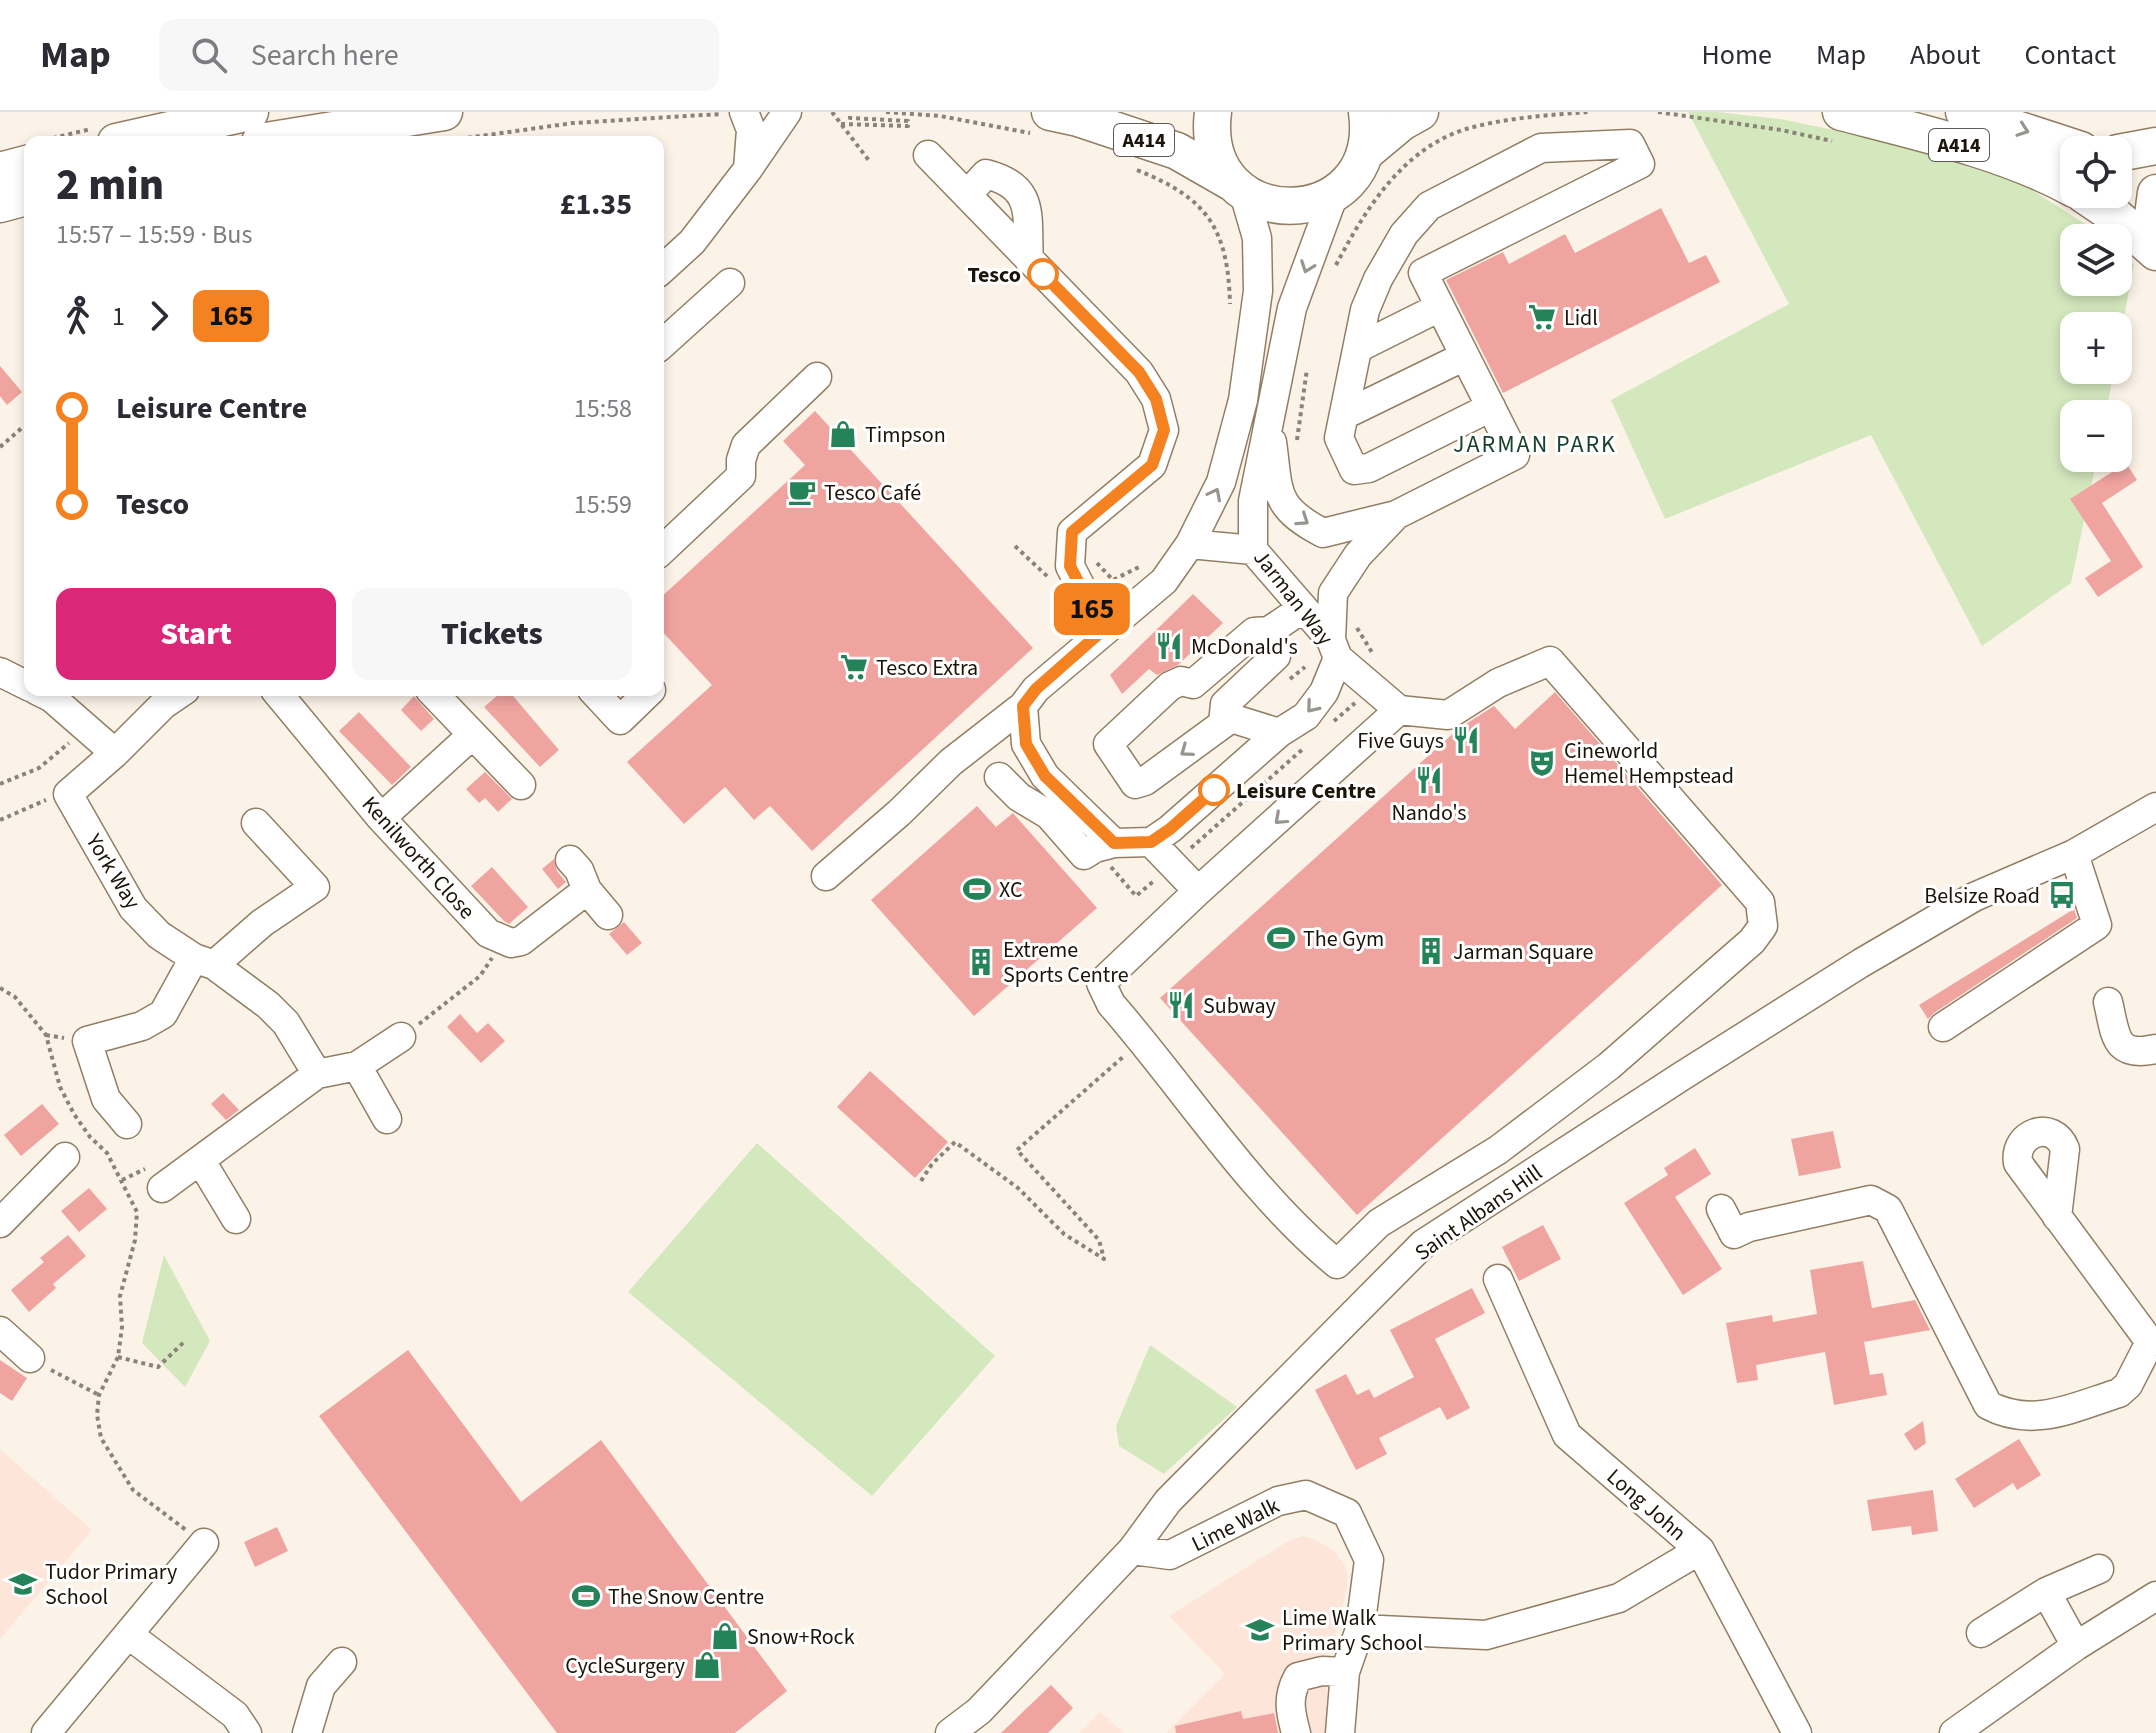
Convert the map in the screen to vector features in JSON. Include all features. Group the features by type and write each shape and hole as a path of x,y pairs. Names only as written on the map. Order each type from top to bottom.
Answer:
{"main road":[{"path":"143,136 250,112"},
{"path":"297,136 444,112"},
{"path":"1213,112 1211,139 1218,163 1238,188 1265,204 1289,208 1313,204 1334,194 1353,176 1366,152 1369,130 1367,112"},
{"path":"1366,152 1402,122 1420,112"},
{"name":"A414","path":"1964,112 2060,143"},
{"name":"A414","path":"1040,123 1078,118 1177,151 1238,188"},
{"name":"A414","path":"1838,127 1923,133 2028,168 2060,183"},
{"path":"2132,150 2156,146"},
{"path":"0,171 24,165"},
{"path":"2156,193 2153,215 2156,231"},
{"path":"0,204 24,198"},
{"path":"2104,208 2156,252"}],"street":[{"path":"664,268 692,242 787,112"},
{"path":"744,113 751,130 748,169"},
{"path":"1423,273 1640,164 1630,144 1541,148 1429,206 1404,234 1378,279 1365,310 1339,438 1354,470 1369,468 1491,407"},
{"path":"1029,260 1023,194 1005,179 986,174 961,160 928,155 1029,260 1139,372 1156,399 1164,430 1152,465 1072,532 1070,566 1103,630"},
{"path":"967,195 986,174"},
{"path":"826,876 899,813 951,762 1023,706 1036,689 1164,581 1190,544 1221,482 1243,400 1258,291 1257,238 1238,188"},
{"name":"Jarman Way","path":"1151,842 1170,829 1279,733 1306,716 1324,692 1334,649 1253,550 1253,501 1292,308 1334,194"},
{"path":"1269,425 1280,497 1296,519 1323,533 1396,515 1515,455 1404,234"},
{"path":"664,343 730,283"},
{"path":"1358,348 1440,307"},
{"path":"1344,415 1465,356"},
{"path":"664,538 741,476 741,460 746,445 817,377"},
{"path":"1396,515 1358,555 1333,593 1334,649 1399,710 1448,715 1498,683 1550,661 1760,902 1763,926 1752,941 1609,1066 1498,1150 1379,1223 1337,1264 1307,1239 1251,1175 1111,1004 1101,983 1399,710"},
{"path":"1190,544 1253,550"},
{"path":"1279,733 1231,718 1145,781 1135,784 1108,744 1170,686 1181,681 1193,684 1254,632 1269,631 1296,613 1309,615"},
{"path":"1223,724 1225,704 1276,656 1262,637 1254,632"},
{"path":"0,672 24,684"},
{"path":"48,696 115,753"},
{"path":"58,797 115,753 163,705 176,696"},
{"name":"Kenilworth Close","path":"280,696 381,818 488,933 504,940"},
{"path":"435,696 521,785"},
{"path":"598,696 620,720 645,696"},
{"path":"1023,706 1026,744 1045,776 1114,843"},
{"path":"381,818 471,736"},
{"path":"1045,776 1009,787 1049,815 1084,855 1095,848 1114,843 1151,842 1198,891"},
{"name":"York Way","path":"58,797 133,908 159,935 268,1005 286,1023 317,1074"},
{"name":"Saint Albans Hill","path":"950,1733 979,1711 1132,1550 1168,1501 1423,1244 1861,963 1974,897 2074,854 2156,807"},
{"path":"127,1124 106,1099 87,1041 142,1026 163,1014 204,962 315,887 256,823"},
{"path":"1943,1027 2097,925 2074,854"},
{"path":"570,860 579,870 587,890 608,915"},
{"path":"504,940 521,941 587,890"},
{"path":"2108,1002 2116,1036 2121,1044 2137,1053 2156,1049"},
{"path":"162,1188 317,1074 357,1066 401,1037"},
{"path":"357,1066 387,1119"},
{"path":"0,1223 65,1157"},
{"path":"201,1161 236,1219"},
{"path":"1721,1209 1734,1234 1749,1227 1871,1200 1880,1203 1888,1209 1988,1405 2022,1417 2041,1416 2119,1393 2128,1385 2153,1341 2057,1217"},
{"name":"Long John","path":"1498,1279 1567,1435 1700,1550 1797,1733"},
{"path":"0,1331 30,1358"},
{"name":"Lime Walk","path":"1132,1550 1170,1555 1278,1501 1306,1495 1347,1513 1369,1560 1360,1629 1345,1672 1340,1733"},
{"path":"46,1733 204,1543"},
{"path":"1360,1629 1486,1635 1619,1598 1700,1550"},
{"path":"1981,1633 2046,1592 2099,1569"},
{"path":"2046,1592 2076,1646"},
{"path":"1958,1732 2076,1646 2156,1596"},
{"path":"129,1635 235,1715 247,1733"},
{"path":"307,1733 321,1686 342,1662"},
{"path":"1296,1733 1289,1709 1289,1693 1298,1677 1322,1671 1345,1672"}],"path":[{"path":"832,112 870,162"},
{"path":"886,112 1040,123"},
{"path":"1658,112 1781,130 1838,127"},
{"path":"480,136 573,123 744,113"},
{"path":"841,124 908,126 908,121 850,115"},
{"path":"1128,166 1187,194 1206,214 1220,236 1225,252 1230,316"},
{"path":"0,447 24,427"},
{"path":"1015,546 1057,586 1093,560 1113,580 1152,560"},
{"path":"1068,613 1057,643 1071,659"},
{"path":"1325,729 1374,686"},
{"path":"0,784 39,768 84,728"},
{"path":"1189,849 1309,744"},
{"path":"0,820 58,797"},
{"path":"401,1037 480,976 504,940"},
{"path":"0,988 15,997 46,1035 60,1087 90,1137 107,1153 137,1212 135,1240 120,1296 122,1327 118,1357 99,1395 97,1415 101,1438 133,1490 204,1543"},
{"path":"921,1181 932,1164 955,1142 1018,1188 1064,1234 1104,1259 1099,1240 1017,1150 1143,1041"},
{"path":"118,1357 158,1367 184,1342"},
{"path":"30,1358 99,1395"}],"shaded area":[{"name":"Tudor Primary School","path":"0,1449 92,1530 0,1639"},
{"name":"Lime Walk Primary School","path":"1303,1536 1334,1551 1345,1566 1347,1575 1334,1644 1326,1659 1327,1733 1166,1733 1225,1674 1169,1616 1290,1540"},
{"path":"1100,1712 1124,1733 1079,1733"}],"green space":[{"path":"1688,112 1780,119 1892,142 2024,185 2085,224 2060,224 2060,296 2128,296 2125,312 2060,312 2060,384 2111,384 2109,400 2060,400 2060,472 2094,472 2071,583 1982,646 1871,435 1665,519 1611,400 1789,304"},
{"path":"757,1143 995,1356 872,1496 628,1292"},
{"path":"164,1255 210,1341 185,1387 142,1343"},
{"path":"1150,1345 1237,1407 1164,1474 1119,1446 1116,1426"}],"building":[{"path":"1661,208 1689,263 1706,255 1720,282 1503,393 1446,280 1503,252 1509,264 1565,234 1575,253"},
{"path":"0,366 22,392 7,405 0,396"},
{"name":"Tesco Extra","path":"815,411 1033,648 812,851 770,806 754,820 725,787 684,824 627,762 712,685 664,633 664,594 805,465 783,441"},
{"path":"2112,472 2132,472 2137,480 2102,503 2143,567 2098,597 2085,578 2111,561 2070,499"},
{"name":"McDonald's","path":"1193,594 1223,623 1178,665 1157,675 1149,669 1122,694 1110,675"},
{"name":"Jarman Square","path":"1555,692 1722,885 1357,1215 1160,998 1458,729 1494,706 1515,729"},
{"path":"414,696 434,719 421,731 401,710"},
{"path":"497,696 513,696 559,750 540,767 484,707"},
{"path":"359,712 411,767 392,785 339,731"},
{"path":"485,772 512,799 498,812 485,798 479,803 466,789"},
{"name":"Extreme Sports Centre","path":"977,806 996,827 1013,813 1097,908 974,1016 871,900"},
{"path":"554,859 557,871 566,882 558,889 542,869"},
{"path":"492,867 528,907 509,924 471,886"},
{"path":"2074,909 2077,918 1928,1019 1919,1005"},
{"path":"624,922 642,943 627,955 609,934"},
{"path":"460,1014 477,1033 488,1023 505,1041 481,1063 447,1027"},
{"path":"870,1071 948,1142 915,1178 837,1107"},
{"path":"223,1093 239,1110 226,1120 211,1104"},
{"path":"42,1104 59,1124 21,1156 4,1135"},
{"path":"1833,1131 1841,1168 1799,1176 1791,1139"},
{"path":"1695,1148 1711,1174 1675,1197 1722,1269 1683,1295 1624,1203 1668,1175 1664,1168"},
{"path":"89,1188 107,1209 79,1232 61,1211"},
{"path":"1543,1225 1561,1259 1519,1281 1502,1247"},
{"path":"68,1235 86,1256 53,1284 56,1288 29,1312 11,1290 44,1262 40,1258"},
{"path":"1863,1261 1872,1308 1915,1300 1930,1330 1864,1342 1870,1375 1883,1373 1887,1395 1834,1405 1825,1352 1756,1365 1758,1380 1737,1383 1726,1323 1772,1315 1773,1322 1817,1314 1810,1270"},
{"path":"1472,1288 1485,1313 1435,1339 1470,1408 1447,1420 1440,1407 1379,1438 1387,1454 1356,1470 1315,1390 1346,1374 1357,1395 1369,1389 1374,1398 1414,1377 1390,1330"},
{"name":"The Snow Centre","path":"408,1350 521,1502 601,1440 787,1691 735,1733 557,1733 319,1416"},
{"path":"0,1360 27,1378 12,1401 0,1393"},
{"path":"1923,1421 1926,1443 1915,1451 1904,1434"},
{"path":"2019,1439 2041,1475 2017,1490 2013,1483 1974,1508 1955,1479"},
{"path":"1933,1490 1938,1531 1912,1535 1911,1526 1872,1531 1867,1500"},
{"path":"277,1527 288,1551 255,1567 244,1542"},
{"path":"1051,1685 1073,1708 1048,1733 1001,1733"},
{"name":"Lime Walk Primary School","path":"1241,1711 1243,1719 1274,1713 1278,1733 1176,1733 1175,1726"}],"bus line":[{"name":"165","path":"1043,274 1139,372 1156,399 1164,430 1152,465 1072,532 1070,566 1103,630 1036,689 1023,706 1026,744 1045,776 1114,843 1151,842 1214,790"}],"place":[{"name":"Tesco","path":"1043,274"},
{"name":"Lidl","path":"1542,317"},
{"name":"Timpson","path":"843,434"},
{"name":"Tesco Café","path":"802,492"},
{"name":"McDonald's","path":"1169,646"},
{"name":"Tesco Extra","path":"854,667"},
{"name":"Five Guys","path":"1466,740"},
{"name":"Cineworld Hemel Hempstead","path":"1542,763"},
{"name":"Nando's","path":"1429,780"},
{"name":"Leisure Centre","path":"1214,790"},
{"name":"XC","path":"977,889"},
{"name":"Belsize Road","path":"2062,895"},
{"name":"The Gym","path":"1281,938"},
{"name":"Jarman Square","path":"1431,951"},
{"name":"Extreme Sports Centre","path":"981,962"},
{"name":"Subway","path":"1181,1005"},
{"name":"Tudor Primary School","path":"23,1584"},
{"name":"The Snow Centre","path":"586,1596"},
{"name":"Lime Walk Primary School","path":"1260,1630"},
{"name":"Snow+Rock","path":"725,1636"},
{"name":"CycleSurgery","path":"707,1665"}],"district":[{"name":"JARMAN PARK","path":"1535,444"}]}
